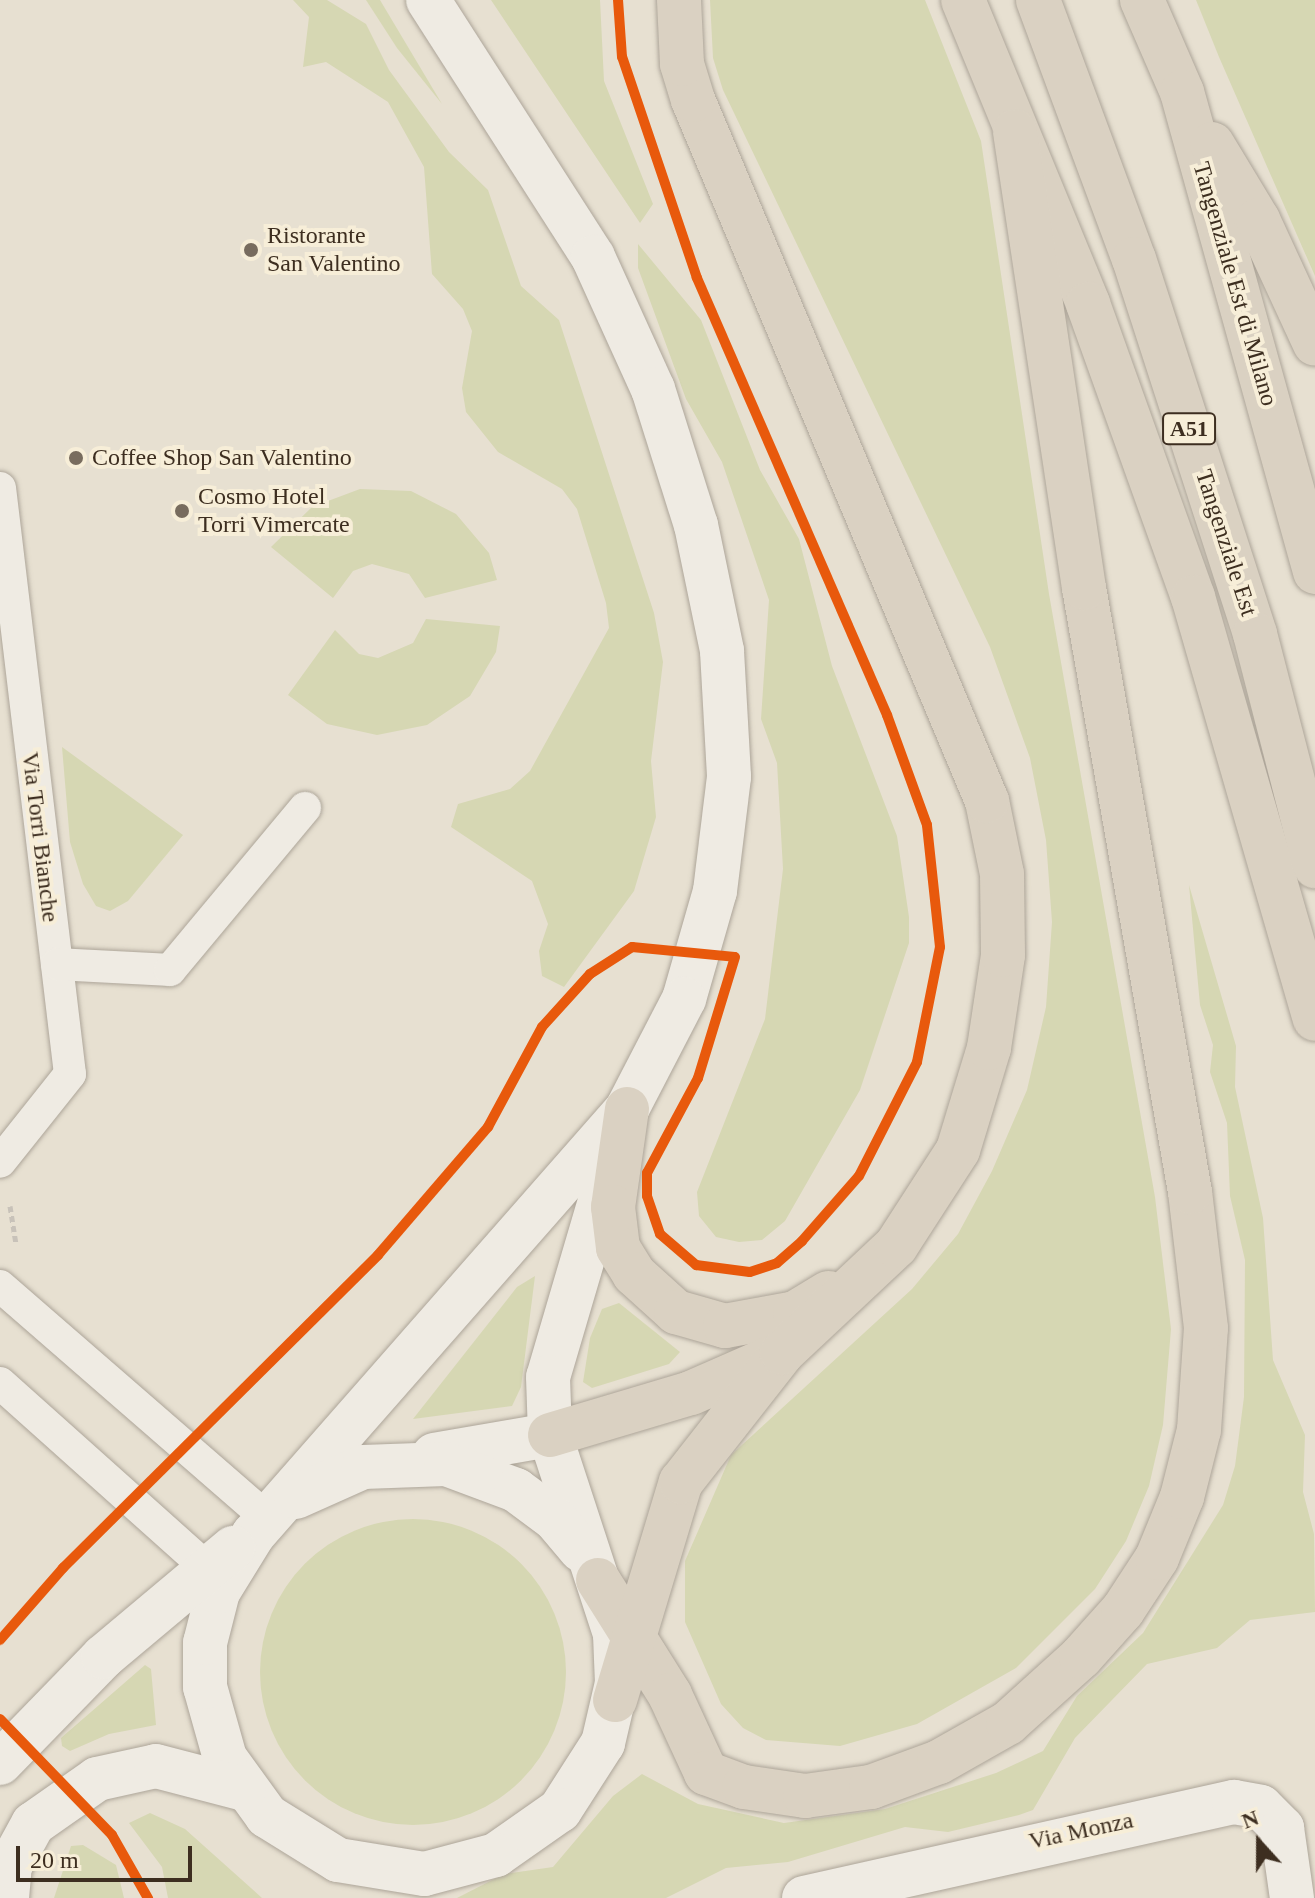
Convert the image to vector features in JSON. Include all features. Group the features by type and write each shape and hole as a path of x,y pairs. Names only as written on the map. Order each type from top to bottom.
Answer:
{"highway":[{"path":"615,1700 631,1631 681,1482 782,1353 896,1246 958,1150 989,1048 1003,955 1002,874 987,801 937,673 693,100 682,64 679,0"},
{"path":"963,0 1088,304 1193,597 1315,1019"},
{"name":"Tangenziale Est","path":"1038,0 1134,259 1255,634 1315,866"},
{"name":"Tangenziale Est di Milano","path":"1142,0 1182,92 1315,572"},
{"path":"1182,92 1258,220 1315,344"},
{"path":"598,1580 631,1631 706,1773 744,1787 805,1796 871,1787 939,1762 1008,1723 1081,1657 1123,1610 1157,1558 1182,1497 1199,1430 1206,1328 1190,1192 1084,588 1015,131"},
{"path":"627,1109 613,1207 618,1248 634,1274 676,1312 725,1326 795,1313 896,1246"},
{"path":"550,1435 691,1393 782,1353"}],"street":[{"path":"428,0 593,257 653,389 696,525 722,651 729,777 715,891 684,999 627,1109 553,1348 550,1435 615,1634 615,1700 596,1759 560,1810 512,1847 454,1869 397,1873 338,1860 290,1836 244,1789 225,1758 208,1709 205,1643 224,1579 268,1519 627,1109"},
{"path":"0,1763 103,1657 268,1519 322,1481 376,1465 550,1435"},
{"path":"376,1465 446,1464 516,1490 555,1519 598,1580"},
{"path":"7,1898 10,1866 33,1824 97,1779 156,1766 244,1789"},
{"name":"Via Monza","path":"804,1898 914,1884 1183,1809 1247,1803 1282,1828 1292,1898"}],"lane":[{"name":"Via Torri Bianche","path":"0,488 70,1074 0,1162"},
{"path":"57,964 170,970 305,808"},
{"path":"0,1286 268,1519"},
{"path":"0,1383 208,1569"}],"path":[{"path":"8,1198 16,1243 8,1253"}],"green space":[{"path":"293,0 327,0 366,24 389,70 449,152 488,190 521,286 559,320 654,613 663,662 651,761 656,817 634,891 564,987 542,976 539,951 548,924 532,881 451,827 458,804 510,789 530,771 609,628 606,603 577,509 562,489 498,452 466,412 462,388 472,331 463,309 432,274 424,167 388,102 326,62 303,67 309,17"},
{"path":"366,0 380,0 442,104 397,48"},
{"path":"491,0 600,0 604,81 653,204 640,223"},
{"path":"710,0 925,0 981,141 1049,594 1155,1197 1171,1329 1163,1425 1149,1486 1126,1541 1095,1589 1016,1668 917,1724 840,1746 766,1740 743,1728 721,1704 685,1622 685,1561 731,1455 912,1289 958,1234 992,1171 1027,1090 1046,1007 1052,922 1046,840 1030,758 990,647 723,90 713,58"},
{"path":"1196,0 1315,0 1315,276 1219,57"},
{"path":"638,244 701,320 760,470 799,539 832,666 897,836 909,917 909,943 860,1090 785,1221 762,1240 739,1242 716,1237 699,1216 697,1192 765,1019 783,869 777,763 761,719 769,600 722,462 686,399 638,268"},
{"path":"360,489 411,491 456,514 489,553 497,580 425,598 409,574 372,564 353,571 333,598 271,547 312,507"},
{"path":"426,619 500,626 496,652 470,696 427,725 377,735 327,724 288,695 335,630 359,654 378,658 413,643"},
{"path":"62,747 183,835 128,901 110,911 96,906 83,884 70,842"},
{"path":"1189,885 1236,1046 1235,1087 1263,1218 1273,1360 1305,1435 1303,1492 1314,1534 1315,1612 1250,1620 1217,1648 1147,1664 1075,1738 1033,1810 1019,1815 948,1832 905,1827 788,1862 726,1868 666,1898 457,1898 504,1874 553,1867 613,1796 642,1774 698,1804 784,1823 885,1809 996,1773 1043,1751 1077,1696 1143,1633 1223,1505 1235,1466 1244,1397 1245,1260 1230,1196 1227,1123 1210,1072 1213,1045 1200,1005"},
{"path":"535,1276 521,1387 512,1406 413,1419 517,1287"},
{"path":"619,1303 680,1352 669,1364 592,1388 583,1382 590,1338 602,1309"},
{"path":"413,1519 443,1522 472,1531 498,1545 521,1564 540,1587 554,1613 563,1642 566,1672 563,1702 554,1731 540,1757 521,1780 498,1799 472,1813 443,1822 413,1825 383,1822 354,1813 328,1799 305,1780 286,1757 272,1731 263,1702 260,1672 263,1642 272,1613 286,1587 305,1564 328,1545 354,1531 383,1522"},
{"path":"145,1665 151,1669 156,1725 109,1734 70,1751 62,1746 61,1738"},
{"path":"150,1813 185,1829 262,1898 168,1898 162,1867 129,1823"},
{"path":"83,1845 116,1865 124,1898 54,1898 71,1846"}],"cycle path":[{"path":"0,1640 63,1568 378,1255 488,1127 542,1027 590,974 632,947 735,957 698,1078 647,1173 647,1196 660,1234 696,1265 750,1272 777,1263 802,1241 859,1176 917,1062 940,947 927,825 887,715 697,278 622,57 618,0"},
{"path":"0,1719 112,1835 148,1898"}],"place":[{"name":"Ristorante San Valentino","path":"251,250"},
{"name":"Coffee Shop San Valentino","path":"76,458"},
{"name":"Cosmo Hotel Torri Vimercate","path":"182,511"}]}
